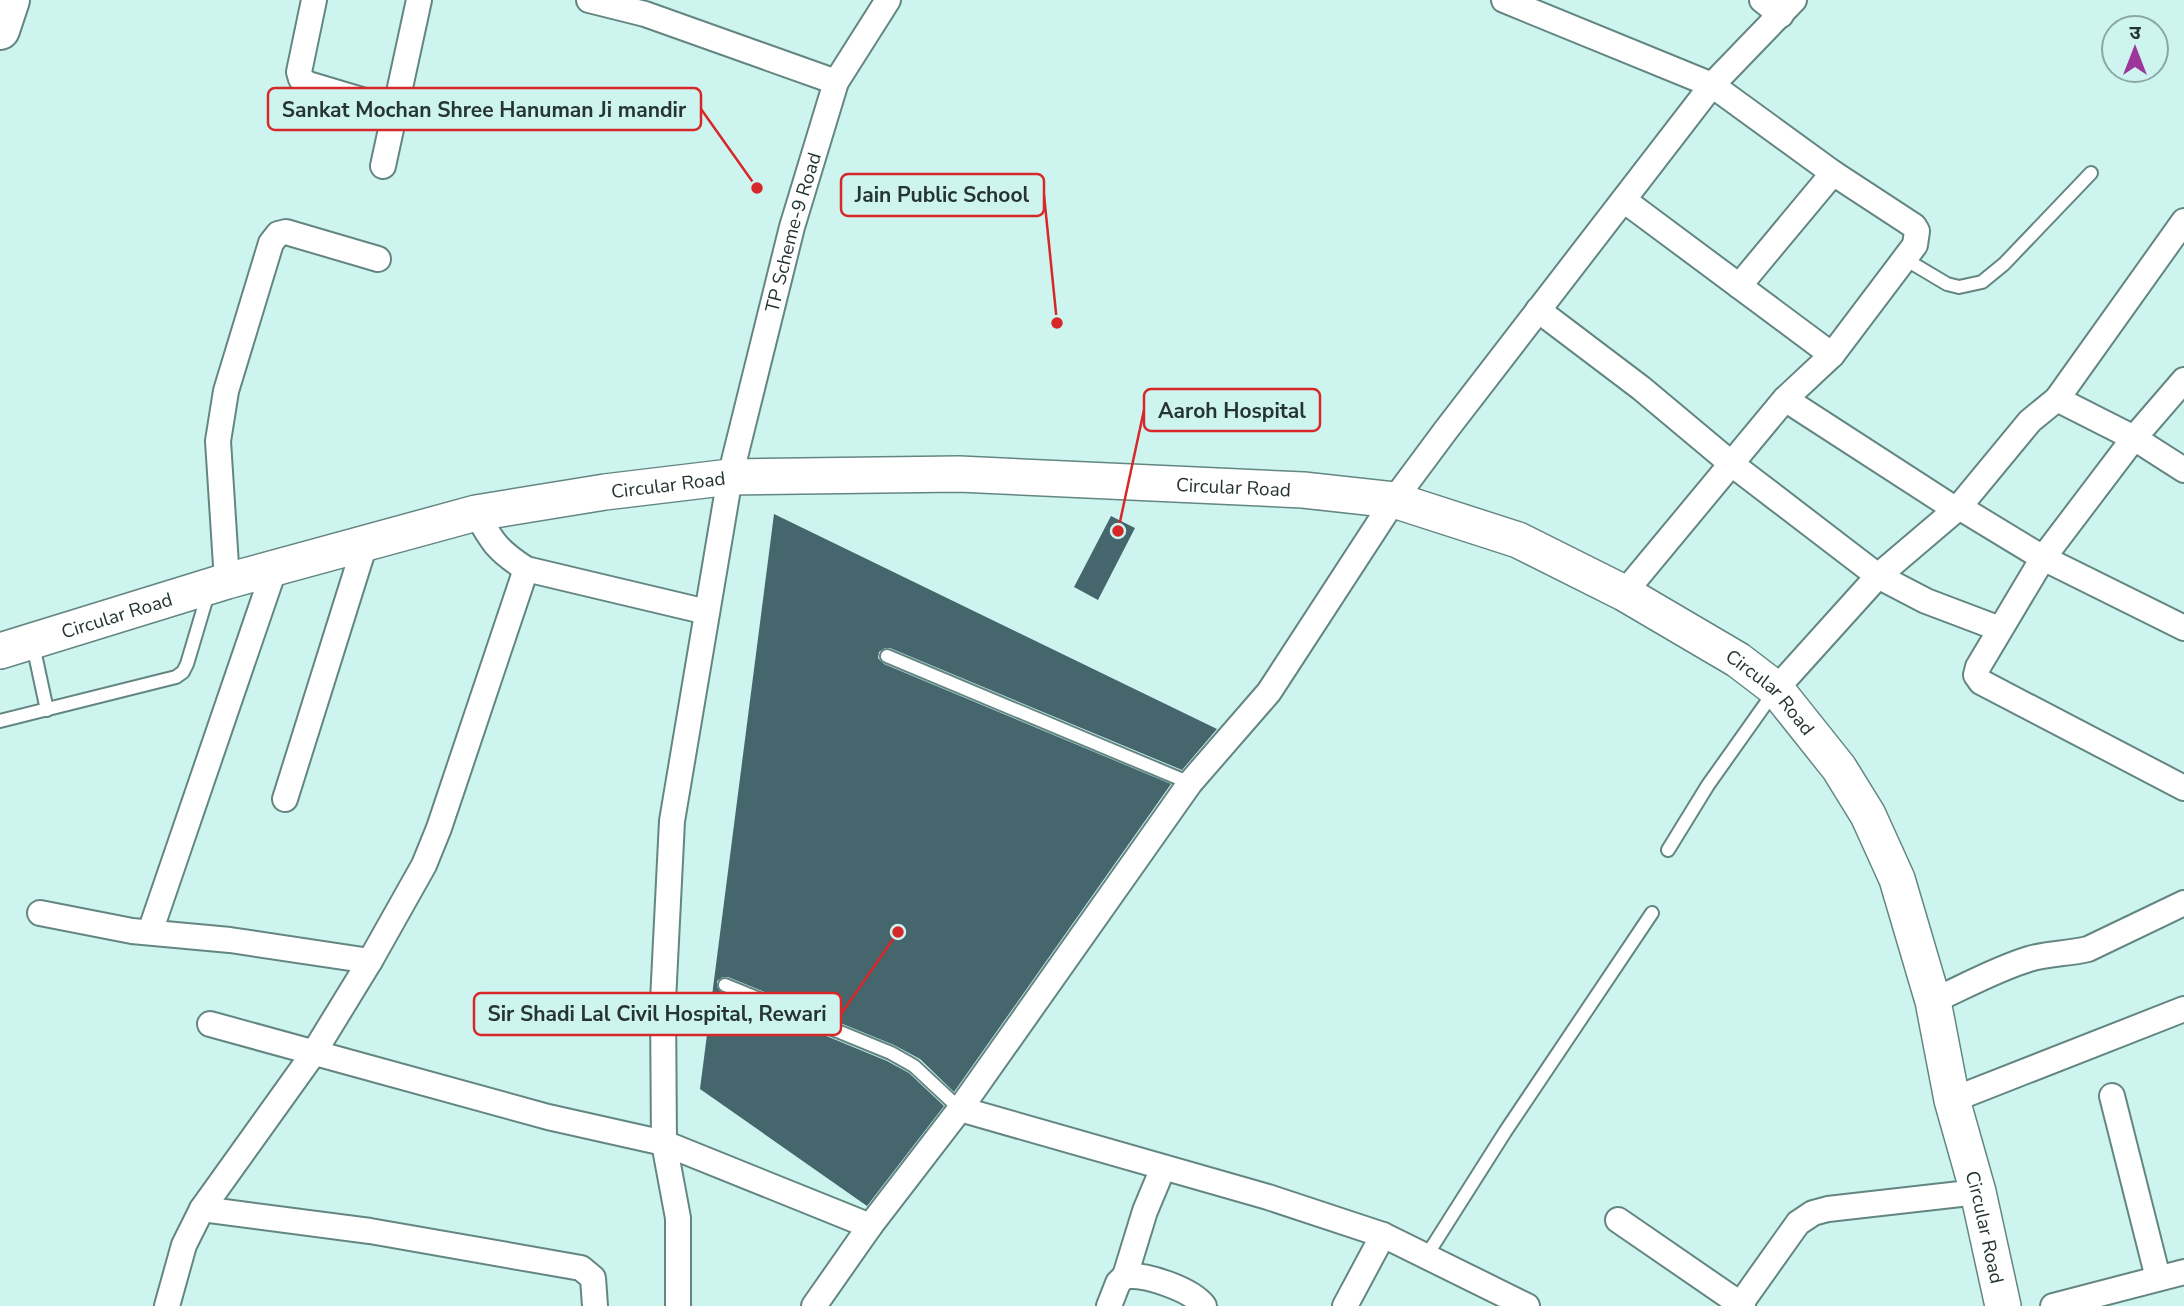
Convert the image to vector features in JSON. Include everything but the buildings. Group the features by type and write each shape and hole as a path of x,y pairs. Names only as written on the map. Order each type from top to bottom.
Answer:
{"main road":[{"path":"0,30 10,0"},
{"name":"Circular Road","path":"16,646 219,584 476,513 605,492 730,477 959,474 1303,490 1394,500 1518,540 1624,593 1738,660 1776,689 1839,768 1868,814 1897,879 1933,1000 1952,1100 1978,1192 2003,1306"}],"street":[{"path":"314,0 299,72 301,79 308,84 395,110"},
{"path":"383,166 419,0"},
{"path":"589,0 646,7 836,82"},
{"name":"TP Scheme-9 Road","path":"678,1306 678,1218 664,1143 663,1000 672,821 730,477 792,227 836,82 888,0"},
{"path":"1504,0 1712,85 1833,173 1914,226 1918,237 1905,259 1832,355 1785,400 1624,593"},
{"path":"814,1306 870,1226 960,1109 1190,783 1269,692 1394,500 1712,85 1779,5"},
{"path":"1739,286 1833,173"},
{"path":"1625,201 1832,355"},
{"path":"1776,689 1878,576 1957,508 2031,421 2057,399 2183,224"},
{"path":"219,584 218,441 226,391 271,243 278,234 286,232 378,259"},
{"path":"1538,310 1642,388 1733,465 1878,576 1926,601 2000,629"},
{"path":"2184,380 2134,438 2043,558 1978,667 1976,675 1981,682 2184,788"},
{"path":"2057,399 2134,438 2184,470"},
{"path":"1785,400 1957,508 2043,558 2184,628"},
{"path":"476,513 502,553 526,569 706,612"},
{"path":"285,799 365,544"},
{"path":"167,1306 184,1245 202,1209 313,1054 424,865 439,828 526,569"},
{"path":"150,932 274,570"},
{"path":"1933,1000 2025,960 2088,949 2184,903"},
{"path":"40,913 150,932 230,940 370,961"},
{"path":"1952,1100 2184,1009"},
{"path":"210,1024 548,1117 664,1143 870,1226"},
{"path":"2112,1096 2158,1278"},
{"path":"960,1109 1268,1196 1383,1235 1527,1306"},
{"path":"1109,1306 1118,1283 1125,1276 1145,1211 1163,1168"},
{"path":"1618,1220 1741,1306 1798,1223 1813,1213 1978,1192"},
{"path":"202,1209 370,1231 581,1268 593,1278 595,1306"},
{"path":"1345,1306 1383,1235"},
{"path":"2053,1306 2184,1272"},
{"path":"1125,1276 1136,1275 1186,1292 1198,1297 1204,1306"}],"lane":[{"path":"1905,259 1947,284 1959,287 1982,282 2004,264 2091,173"},
{"path":"0,721 166,681 183,672 219,584"},
{"path":"16,646 47,709"},
{"path":"887,656 1190,783"},
{"path":"1668,850 1708,785 1776,689"},
{"path":"1427,1255 1505,1132 1652,913"},
{"path":"725,985 891,1053 914,1066 960,1109"}],"place":[{"name":"Sankat Mochan Shree Hanuman Ji mandir","path":"757,188"},
{"name":"Jain Public School","path":"1057,323"},
{"name":"Aaroh Hospital","path":"1118,531"},
{"name":"Sir Shadi Lal Civil Hospital, Rewari","path":"898,932"}]}
